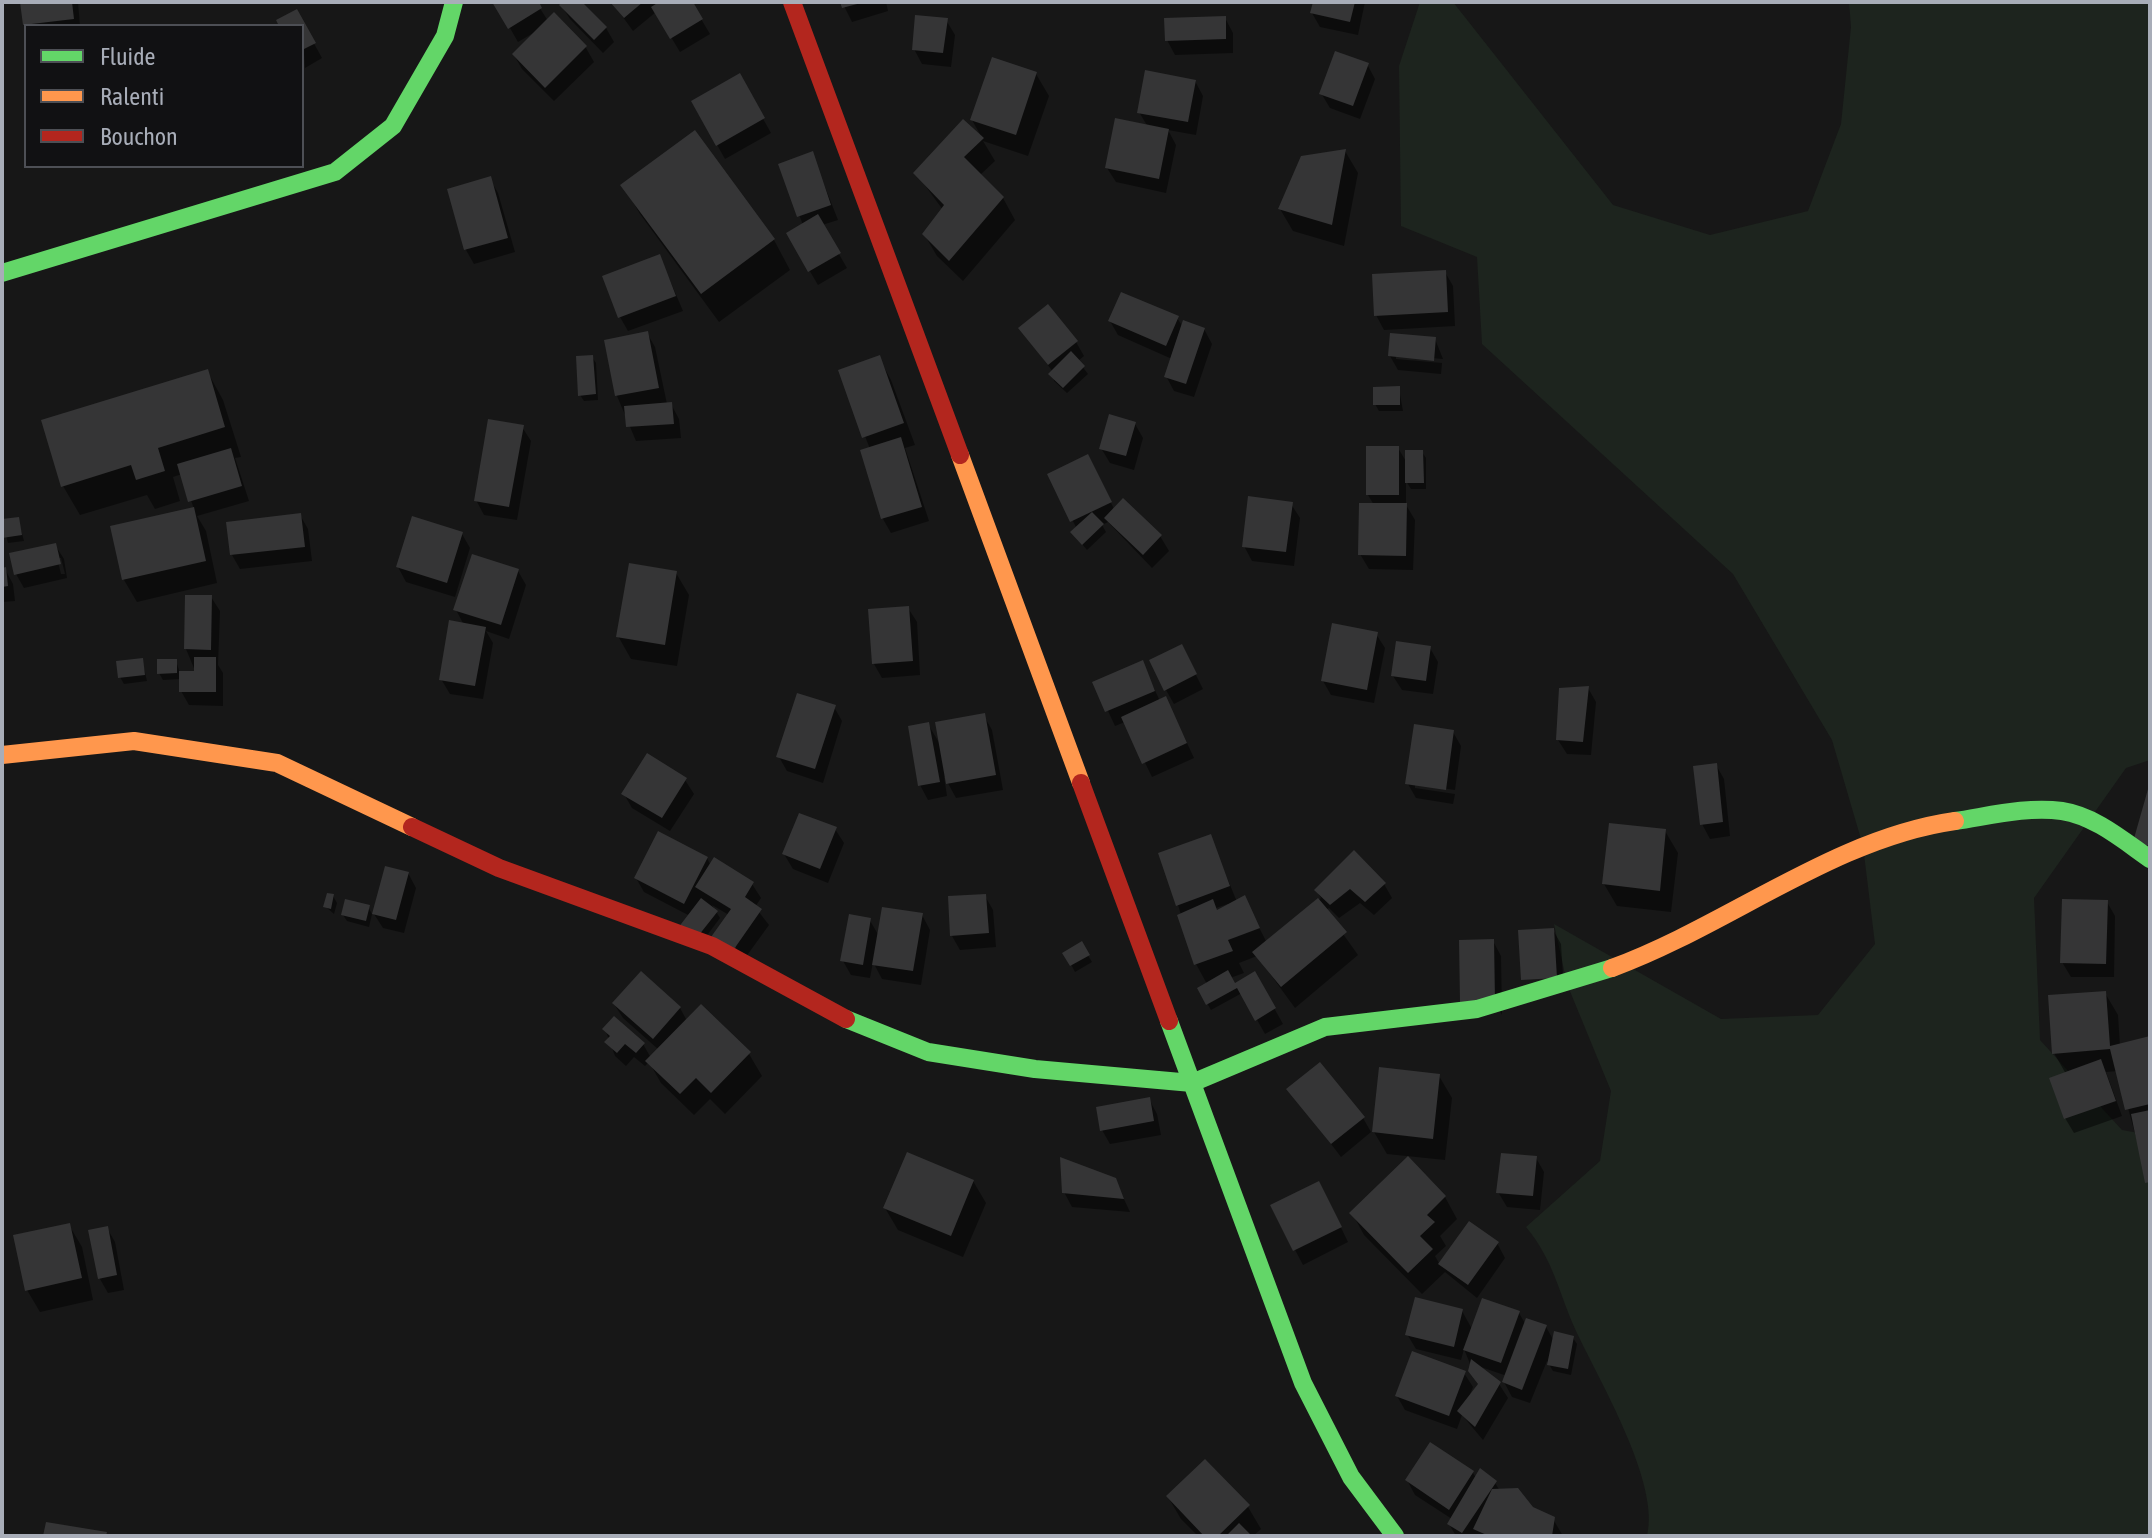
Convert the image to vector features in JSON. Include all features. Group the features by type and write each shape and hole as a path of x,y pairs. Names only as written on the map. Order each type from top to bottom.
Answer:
{"main road":[{"path":"2,273 335,172 393,126 445,36 454,2"},
{"path":"792,2 1303,1383 1351,1477 1395,1536"},
{"path":"2,755 134,741 277,763 499,868 712,946 830,1013 928,1052 1035,1069 1192,1083 1325,1027 1477,1009 1567,984 1652,953 1863,846 1931,824 2022,811 2063,811 2102,826 2150,859"}],"shaded area":[{"path":"1420,2 1453,2 1613,205 1710,235 1808,211 1841,124 1851,27 1849,2 2150,2 2150,760 2126,768 2034,898 2040,1040 2122,1130 2150,1135 2150,1536 1647,1536 1649,1514 1637,1461 1576,1331 1549,1264 1526,1227 1600,1161 1611,1091 1567,984 1554,924 1721,1019 1818,1015 1875,944 1863,846 1832,740 1733,574 1482,344 1477,257 1401,226 1399,66"}],"building":[{"path":"20,2 72,2 74,19 23,25"},
{"path":"492,2 539,2 542,8 508,29"},
{"path":"562,2 582,2 607,27 594,40 559,5"},
{"path":"610,2 643,2 624,18"},
{"path":"659,2 693,2 703,19 670,39 651,7"},
{"path":"840,2 861,2 861,3 842,8"},
{"path":"1313,2 1355,2 1350,22 1310,13"},
{"path":"297,9 316,43 304,49 304,24 278,24 276,20"},
{"path":"554,12 587,46 545,88 512,54"},
{"path":"915,15 948,18 943,53 912,50"},
{"path":"1226,16 1226,39 1165,41 1164,18"},
{"path":"1335,51 1369,63 1353,106 1319,94"},
{"path":"992,57 1037,72 1016,135 970,120"},
{"path":"1145,70 1196,80 1188,122 1137,113"},
{"path":"740,73 765,118 716,146 691,101"},
{"path":"1115,118 1169,129 1159,179 1105,168"},
{"path":"963,119 984,138 964,157 1004,197 949,261 922,234 944,205 913,173"},
{"path":"695,130 775,239 701,294 620,185"},
{"path":"1346,149 1332,225 1278,209 1301,156"},
{"path":"813,151 831,205 797,217 778,164"},
{"path":"491,176 508,238 464,250 447,189"},
{"path":"818,214 841,253 808,272 786,233"},
{"path":"660,254 676,296 618,318 602,276"},
{"path":"1446,270 1448,312 1374,316 1372,274"},
{"path":"1121,292 1179,316 1166,346 1108,321"},
{"path":"1048,304 1078,341 1048,365 1018,328"},
{"path":"1183,320 1205,328 1186,384 1164,377"},
{"path":"648,331 659,388 615,396 604,340"},
{"path":"1390,333 1436,337 1434,361 1388,356"},
{"path":"1071,351 1085,366 1063,388 1048,374"},
{"path":"593,355 596,394 578,396 576,356"},
{"path":"880,355 904,423 862,438 838,370"},
{"path":"208,369 225,427 158,448 165,471 136,480 131,465 61,487 41,420"},
{"path":"1400,386 1400,405 1373,405 1373,387"},
{"path":"672,402 674,424 626,427 624,406"},
{"path":"1109,414 1136,422 1126,456 1099,449"},
{"path":"488,419 524,425 509,507 474,501"},
{"path":"901,437 922,507 881,519 860,450"},
{"path":"1366,446 1399,446 1399,495 1366,495"},
{"path":"231,448 242,486 188,502 177,464"},
{"path":"1405,450 1423,450 1424,483 1405,483"},
{"path":"1088,454 1112,502 1070,522 1047,474"},
{"path":"1248,496 1293,502 1286,552 1242,547"},
{"path":"1123,498 1162,535 1143,555 1104,518"},
{"path":"1359,503 1407,503 1406,556 1358,555"},
{"path":"194,507 206,561 122,580 110,526"},
{"path":"1092,512 1104,524 1082,545 1070,532"},
{"path":"301,513 305,547 230,555 226,522"},
{"path":"412,516 463,532 447,583 396,567"},
{"path":"19,517 22,535 2,538 2,519"},
{"path":"56,543 61,564 14,575 9,553"},
{"path":"472,554 519,569 501,625 453,610"},
{"path":"629,563 677,571 665,645 616,637"},
{"path":"6,567 8,586 2,587 2,568"},
{"path":"185,595 212,595 211,650 184,649"},
{"path":"909,606 913,661 872,664 868,609"},
{"path":"449,620 486,627 475,686 439,680"},
{"path":"1332,623 1378,632 1367,690 1321,681"},
{"path":"1396,641 1431,646 1426,681 1391,676"},
{"path":"1182,644 1197,674 1164,691 1149,660"},
{"path":"194,657 216,657 216,692 179,692 179,671 194,671"},
{"path":"143,658 145,675 118,678 116,661"},
{"path":"157,659 177,659 177,673 157,674"},
{"path":"1143,660 1155,691 1105,712 1092,682"},
{"path":"1589,686 1583,742 1556,740 1559,688"},
{"path":"797,693 836,705 815,769 776,757"},
{"path":"1166,696 1187,743 1142,764 1121,717"},
{"path":"985,713 996,775 946,784 935,722"},
{"path":"929,722 940,782 918,786 908,726"},
{"path":"1414,724 1454,730 1446,790 1405,784"},
{"path":"647,753 687,778 662,818 621,794"},
{"path":"1717,763 1723,822 1700,825 1693,766"},
{"path":"2150,782 2150,846 2133,842"},
{"path":"799,813 837,827 820,869 782,854"},
{"path":"1609,823 1666,829 1660,891 1602,884"},
{"path":"658,831 708,857 684,904 634,878"},
{"path":"1211,834 1230,886 1176,906 1158,853"},
{"path":"1354,850 1386,883 1365,902 1350,889 1330,905 1314,890"},
{"path":"714,857 754,882 745,897 762,909 732,952 711,937 731,909 695,887"},
{"path":"385,866 409,872 396,920 372,914"},
{"path":"327,893 334,894 331,909 323,907"},
{"path":"986,894 989,933 950,936 948,896"},
{"path":"1245,895 1260,928 1228,940 1233,951 1194,965 1177,915 1213,899 1217,910"},
{"path":"701,898 718,911 695,940 678,928"},
{"path":"1318,898 1347,932 1281,987 1252,952"},
{"path":"345,899 370,905 366,921 341,915"},
{"path":"2062,899 2108,900 2106,964 2060,963"},
{"path":"882,907 923,913 913,971 872,965"},
{"path":"849,914 871,918 863,965 840,961"},
{"path":"1554,928 1557,978 1521,980 1518,930"},
{"path":"1494,939 1495,1001 1460,1002 1459,940"},
{"path":"1082,941 1090,955 1070,966 1062,953"},
{"path":"1228,970 1235,983 1255,971 1276,1008 1255,1021 1237,988 1206,1005 1197,988"},
{"path":"641,971 681,1007 653,1039 612,1003"},
{"path":"2106,991 2110,1046 2150,1036 2150,1104 2125,1110 2110,1049 2052,1054 2048,995"},
{"path":"701,1004 751,1052 711,1093 696,1078 680,1094 645,1061"},
{"path":"614,1016 645,1043 636,1053 625,1044 617,1053 604,1042 610,1036 602,1029"},
{"path":"2101,1059 2116,1101 2064,1119 2049,1078"},
{"path":"1320,1062 1365,1117 1331,1144 1286,1089"},
{"path":"1379,1067 1440,1074 1433,1139 1372,1132"},
{"path":"1150,1097 1154,1121 1100,1131 1096,1107"},
{"path":"2150,1110 2150,1182 2145,1183 2131,1114"},
{"path":"907,1152 974,1180 951,1236 883,1208"},
{"path":"1501,1153 1537,1156 1533,1196 1496,1193"},
{"path":"1408,1156 1446,1196 1427,1215 1435,1222 1420,1236 1433,1249 1408,1273 1349,1213"},
{"path":"1060,1157 1116,1178 1124,1199 1062,1193"},
{"path":"1319,1181 1342,1227 1293,1251 1270,1205"},
{"path":"1469,1221 1499,1242 1468,1285 1438,1264"},
{"path":"70,1223 82,1278 25,1291 13,1235"},
{"path":"108,1226 117,1275 98,1279 88,1230"},
{"path":"1415,1297 1463,1309 1454,1347 1405,1335"},
{"path":"1482,1298 1520,1311 1501,1363 1463,1350"},
{"path":"1526,1318 1547,1325 1522,1390 1502,1382"},
{"path":"1554,1331 1574,1336 1568,1369 1547,1365"},
{"path":"1412,1351 1466,1371 1449,1416 1395,1396"},
{"path":"1471,1359 1501,1382 1475,1427 1457,1411 1478,1384 1468,1371"},
{"path":"1430,1442 1474,1471 1449,1510 1405,1480"},
{"path":"1205,1459 1250,1505 1218,1536 1204,1536 1166,1496"},
{"path":"1480,1468 1497,1481 1462,1533 1447,1524"},
{"path":"1518,1488 1533,1507 1555,1517 1552,1536 1489,1536 1473,1529 1492,1489"},
{"path":"46,1522 107,1532 106,1536 43,1536"},
{"path":"1239,1523 1252,1536 1226,1536"}],"traffic: fast":[{"path":"2,273 335,172 393,126 445,36 454,2"},
{"path":"1955,821 2022,811 2062,811 2086,818 2150,859"},
{"path":"846,1019 928,1052 1035,1069 1192,1083 1325,1027 1477,1009 1612,968"},
{"path":"1169,1021 1303,1383 1351,1477 1395,1536"}],"traffic: slow":[{"path":"960,455 1081,783"},
{"path":"2,755 134,741 277,763 412,827"},
{"path":"1612,968 1697,930 1781,885 1867,845 1910,830 1955,821"}],"traffic: jam":[{"path":"792,2 960,455"},
{"path":"1081,783 1169,1021"},
{"path":"412,827 499,868 712,946 846,1019"}]}
